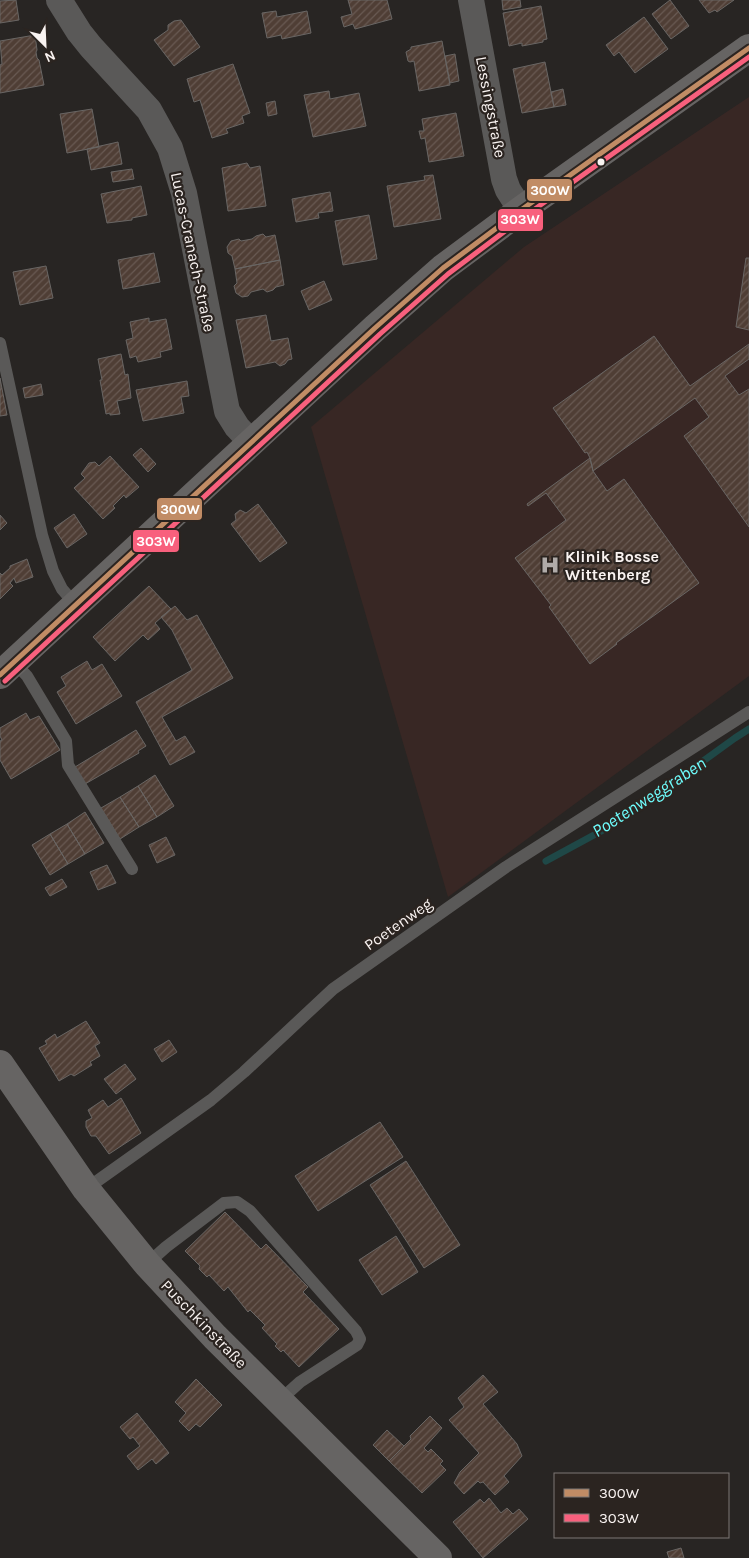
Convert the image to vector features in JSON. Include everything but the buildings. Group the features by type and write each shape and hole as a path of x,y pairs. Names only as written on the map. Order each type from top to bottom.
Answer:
{"street":[{"name":"Lucas-Cranach-Straße","path":"60,0 90,47 150,110 170,148 184,193 227,411 237,427 251,442"},
{"name":"Lessingstraße","path":"471,0 504,179 511,195 521,210"},
{"path":"7,668 251,442 443,268 521,210 749,48"},
{"name":"Puschkinstraße","path":"0,1064 86,1189 147,1264 188,1309 279,1401 438,1558"}],"lane":[{"path":"0,343 42,536 55,576 62,589 75,604"},
{"path":"7,668 27,676 66,741 68,766 132,870"},
{"name":"Poetenweg","path":"86,1189 211,1100 333,989 506,867 749,712"},
{"path":"147,1264 166,1247 224,1203 237,1202 250,1211 356,1331 360,1339 357,1344 300,1382 279,1401"}],"shaded area":[{"name":"Klinik Bosse Wittenberg","path":"749,97 749,676 448,897 311,427 524,247"}],"waterway":[{"name":"Poetenweggraben","path":"546,861 605,829 641,806 749,729"}],"transit line":[{"name":"300W","path":"0,675 375,328 443,268 521,210 749,48"},
{"name":"303W","path":"5,681 380,334 448,274 525,216 749,57"}],"place":[{"name":"Klinik Bosse Wittenberg","path":"550,565"}]}
